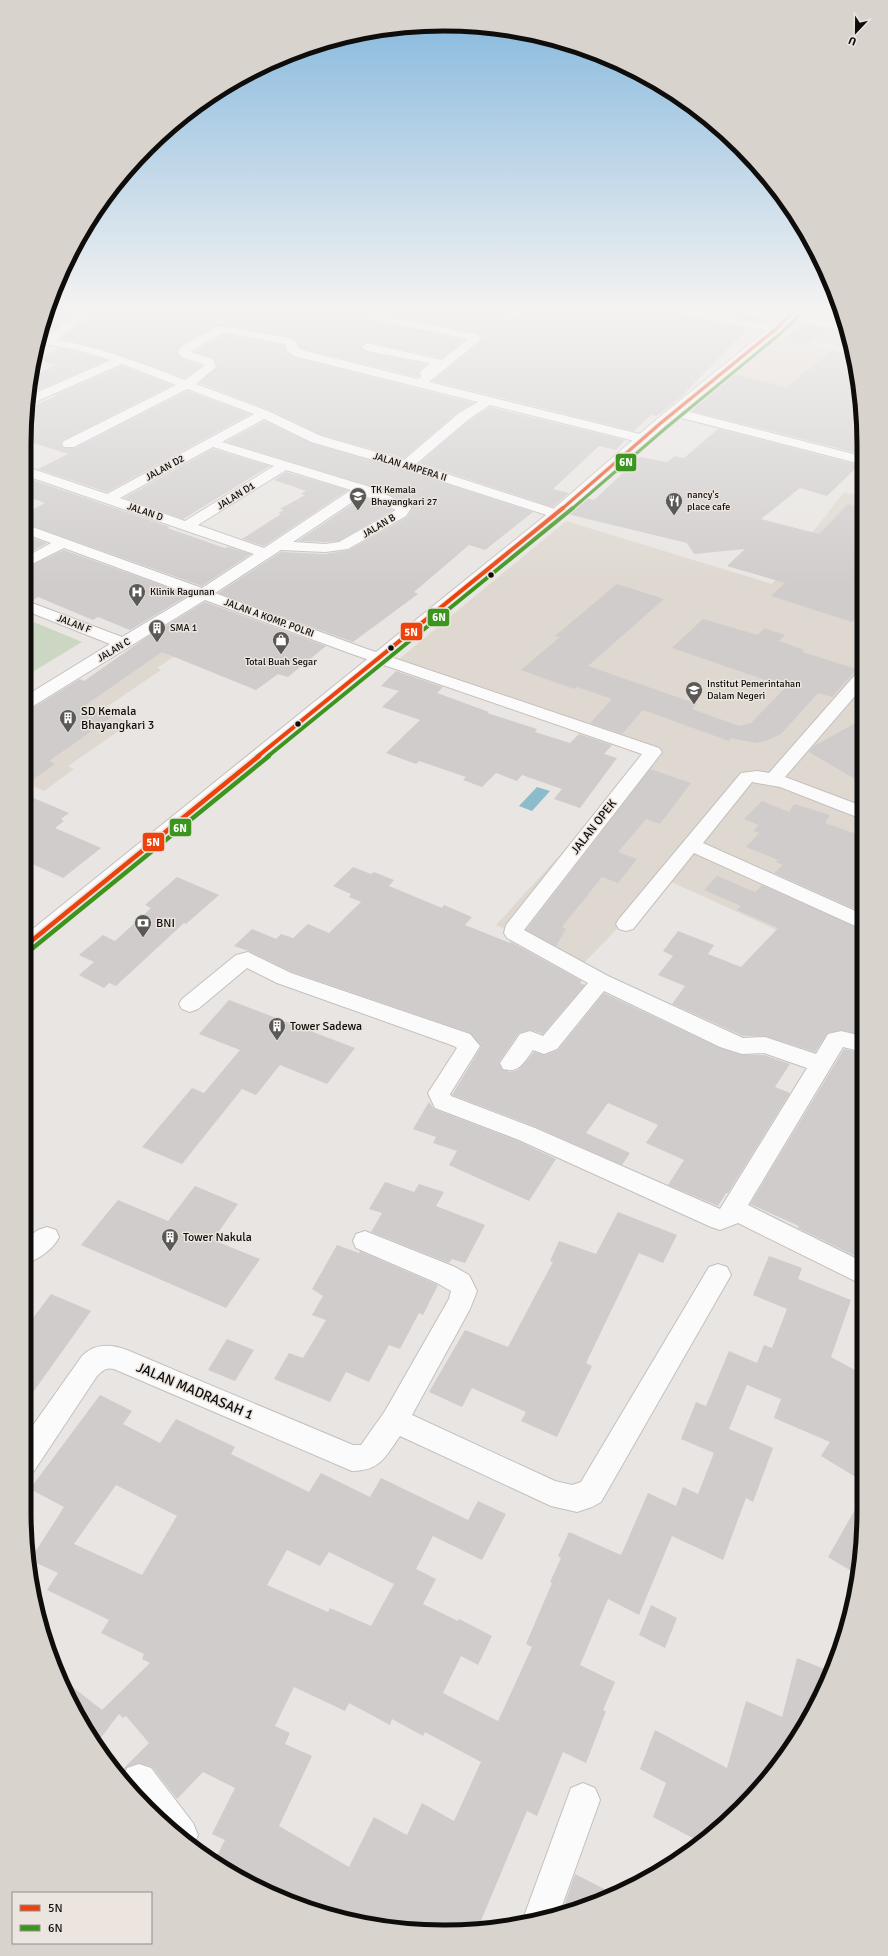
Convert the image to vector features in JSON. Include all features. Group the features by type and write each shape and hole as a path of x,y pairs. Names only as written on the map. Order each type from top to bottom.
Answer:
{"street":[{"path":"69,448 158,402"},
{"name":"JALAN AMPERA II","path":"233,402 264,414 316,438 406,465 556,514"},
{"path":"406,465 464,416 485,402"},
{"path":"492,402 644,439"},
{"path":"31,941 556,514 685,402"},
{"path":"674,412 857,459"},
{"name":"JALAN D2","path":"108,499 264,414"},
{"path":"212,443 362,489"},
{"name":"JALAN D1","path":"186,526 285,465"},
{"name":"JALAN D","path":"31,472 265,553"},
{"path":"204,594 362,489"},
{"name":"JALAN B","path":"278,545 325,548 343,546 403,510 402,506 362,489"},
{"name":"JALAN A KOMP. POLRI","path":"31,532 379,658"},
{"path":"31,560 62,542"},
{"name":"JALAN C","path":"31,700 204,594"},
{"name":"JALAN F","path":"31,608 124,644"},
{"name":"JALAN OPEK","path":"379,658 653,752 514,930 518,936 601,980 740,1045 765,1045 821,1064"},
{"path":"774,779 857,684"},
{"path":"626,924 746,777 774,779 857,810"},
{"path":"692,845 857,920"},
{"path":"190,1004 243,960 248,959 284,978 462,1040 469,1046 439,1093 443,1102 542,1140 717,1219 726,1219 733,1209 821,1064 838,1039 857,1043"},
{"path":"510,1063 528,1040 530,1039 544,1046 549,1043 601,980"},
{"path":"733,1209 857,1271"},
{"path":"31,1249 47,1237"},
{"name":"JALAN MADRASAH 1","path":"31,1452 91,1364 105,1356 118,1358 352,1458 364,1458 371,1454 394,1420 460,1301 464,1291 460,1283 446,1275 365,1241"},
{"path":"394,1420 551,1493 579,1499 586,1496 591,1492 718,1275"},
{"path":"146,1796 160,1812"},
{"path":"542,1913 583,1800"}],"shaded area":[{"path":"836,402 854,402 856,417"},
{"name":"Institut Pemerintahan Dalam Negeri","path":"844,492 857,495 857,967 665,879 584,963 496,925 655,751 398,660 566,521 772,584"},
{"path":"203,603 261,624 193,644 157,668 161,670 102,710 130,723 68,766 74,769 44,791 31,785 31,716"}],"green space":[{"path":"31,621 82,642 31,673"}],"water":[{"path":"537,787 550,791 532,811 519,806"}],"building":[{"path":"42,402 138,402 63,440 61,443 63,448 75,448 165,402 218,402 250,414 107,492 38,469 68,454 31,442 33,406"},
{"path":"249,402 474,403 458,412 404,458 322,435"},
{"path":"518,402 674,402 657,416 651,415 634,431"},
{"path":"698,402 854,402 857,453 688,410"},
{"path":"490,407 625,440 616,450 599,446 553,489 569,493 553,507 419,463 470,420"},
{"path":"264,421 311,443 401,469 533,512 485,550 469,545 414,592 418,594 353,642 218,593 281,552 325,554 349,550 407,517 412,509 410,504 367,485 226,442"},
{"path":"718,429 857,464 857,467 827,496 800,488 761,519 819,534 848,504 857,506 857,616 852,622 771,596 785,583 727,566 745,549 694,554 687,543 567,514 586,498 594,500 640,457 667,462 675,456 684,458"},
{"path":"213,449 270,466 183,519 124,498"},
{"path":"286,472 348,490 264,546 242,539 281,514 278,513 284,510 280,509 305,495 301,494 306,491 274,480"},
{"path":"31,479 170,527 167,528 225,548 228,547 251,554 202,586 31,525 31,510 45,503 31,498"},
{"path":"363,497 393,510 339,541 298,541"},
{"path":"31,537 47,543 31,552"},
{"path":"64,550 189,595 130,630 98,617 93,620 38,597 31,601 31,566"},
{"path":"617,584 664,599 588,666 697,704 692,709 739,726 751,723 786,687 672,648 703,619 758,635 764,628 785,635 779,641 804,650 802,652 857,669 832,697 818,693 781,734 766,741 755,743 731,738 729,741 643,710 622,734 590,723 612,699 577,687 574,689 521,670 560,637 555,636"},
{"path":"205,602 326,646 288,677 278,674 256,690 162,652 84,706 112,717 49,761 55,764 31,781 31,709 80,679 84,681 147,637"},
{"path":"396,671 443,687 437,693 489,712 487,713 537,729 535,732 570,743 579,734 612,745 604,754 617,758 580,808 554,799 562,789 522,775 517,781 496,773 482,787 463,780 466,777 419,761 416,764 386,753 420,720 382,707 399,691 381,686"},
{"path":"857,722 857,780 809,752 814,746"},
{"path":"650,769 691,783 660,824 646,819 618,852 637,859 618,883 602,877 562,927 566,929 556,946 526,930"},
{"path":"31,797 69,813 61,819 64,821 55,828 101,848 63,878 31,863"},
{"path":"762,801 789,812 794,804 830,815 825,823 857,834 857,910 774,873 783,865 776,862 778,860 746,847 759,833 753,831 759,825 744,819"},
{"path":"353,867 371,874 374,872 394,880 389,886 442,908 444,905 472,917 465,925 510,943 511,942 582,981 580,983 585,985 543,1034 531,1030 519,1033 499,1062 503,1070 509,1072 518,1070 534,1052 545,1055 558,1050 604,993 720,1048 742,1055 764,1055 790,1064 775,1087 790,1093 728,1193 726,1193 718,1206 668,1185 684,1160 646,1143 658,1125 608,1103 586,1133 630,1153 622,1165 536,1127 452,1095 481,1047 470,1033 292,972 249,951 234,946 252,929 276,939 281,934 293,938 308,924 329,933 361,902 349,897 351,894 333,886"},
{"path":"717,876 755,892 762,885 857,928 857,1034 841,1030 828,1033 815,1052 765,1036 743,1036 672,1004 685,986 658,975 673,956 663,951 678,931 714,945 708,954 741,967 778,928 737,910 741,906 704,890"},
{"path":"177,877 219,895 186,924 184,923 116,986 109,983 104,988 79,975 94,962 79,955 103,935 115,941 151,908 145,905"},
{"name":"Tower Sadewa","path":"229,1000 355,1048 327,1084 280,1065 256,1095 242,1089 182,1164 142,1147 192,1088 204,1093 240,1050 199,1034"},
{"path":"844,1049 857,1052 857,1257 798,1228 799,1226 750,1204"},
{"path":"429,1102 434,1109 518,1141 556,1159 529,1201 449,1165 457,1151 433,1143 436,1137 413,1129"},
{"path":"385,1182 414,1192 419,1184 444,1192 436,1206 485,1225 465,1263 452,1259 449,1263 371,1232 382,1213 369,1209"},
{"name":"Tower Nakula","path":"195,1186 238,1204 213,1240 260,1259 226,1308 81,1245 118,1200 168,1221"},
{"path":"618,1212 677,1235 663,1263 639,1253 586,1363 592,1366 557,1437 521,1421 526,1412 472,1388 462,1407 429,1392 465,1330 508,1347 553,1262 550,1261 559,1241 596,1254"},
{"path":"337,1245 359,1253 360,1251 438,1285 423,1315 419,1313 400,1349 389,1345 369,1382 346,1372 330,1402 274,1379 289,1353 303,1358 326,1320 312,1315 323,1296 312,1289"},
{"path":"769,1256 802,1268 798,1279 851,1300 831,1357 857,1371 857,1414 854,1419 857,1421 857,1478 821,1456 830,1442 774,1418 781,1399 747,1385 729,1429 773,1448 753,1502 746,1498 723,1560 672,1536 639,1615 608,1599 580,1665 615,1682 603,1710 606,1711 586,1763 563,1752 537,1816 527,1811 480,1923 444,1925 417,1924 363,1917 337,1911 286,1894 237,1870 217,1856 225,1840 212,1834 235,1788 203,1772 177,1799 152,1767 139,1763 127,1767 124,1774 122,1770 149,1743 126,1716 123,1718 119,1714 100,1739 86,1718 69,1684 102,1710 150,1663 142,1659 144,1654 101,1633 109,1620 47,1590 58,1573 35,1562 34,1554 64,1507 31,1490 31,1488 100,1395 132,1411 123,1424 160,1443 176,1419 235,1447 231,1454 309,1492 321,1473 370,1497 381,1478 468,1520 478,1501 506,1514 482,1560 433,1536 416,1569 436,1579 423,1604 458,1621 459,1619 492,1636 478,1665 461,1656 443,1693 498,1721 532,1647 526,1644 552,1583 550,1582 561,1558 558,1556 569,1532 621,1555 648,1493 676,1506 683,1487 698,1494 714,1453 681,1439 696,1402 706,1406 729,1351 757,1363 764,1345 772,1348 787,1309 753,1295","holes":["116,1485 177,1516 142,1575 74,1544","287,1550 320,1566 329,1552 394,1584 371,1626 330,1608 328,1612 267,1585","294,1687 345,1711 349,1703 390,1725 392,1719 423,1736 425,1732 481,1762 454,1821 422,1803 407,1835 374,1817 349,1867 279,1826 312,1756 285,1744 290,1733 275,1726"]},
{"path":"51,1294 91,1311 31,1395 31,1321"},
{"path":"227,1339 254,1350 235,1381 208,1370"},
{"path":"857,1506 856,1539 852,1572 828,1557"},
{"path":"651,1605 677,1618 665,1648 639,1635"},
{"path":"797,1658 826,1670 802,1718 772,1763 755,1784 716,1823 696,1840 653,1817 666,1783 640,1769 655,1730 727,1768 746,1701 782,1717"},
{"path":"575,1874 608,1891 602,1894 563,1907"}],"transit line":[{"name":"5N","path":"31,941 556,514 686,402"},
{"name":"6N","path":"31,950 560,519 697,402"}],"place":[{"name":"TK Kemala Bhayangkari 27","path":"358,511"},
{"name":"nancy's place cafe","path":"674,516"},
{"name":"Klinik Ragunan","path":"137,607"},
{"name":"SMA 1","path":"157,643"},
{"name":"Total Buah Segar","path":"281,655"},
{"name":"Institut Pemerintahan Dalam Negeri","path":"694,705"},
{"name":"SD Kemala Bhayangkari 3","path":"68,733"},
{"name":"BNI","path":"143,938"},
{"name":"Tower Sadewa","path":"277,1041"},
{"name":"Tower Nakula","path":"170,1252"}]}
